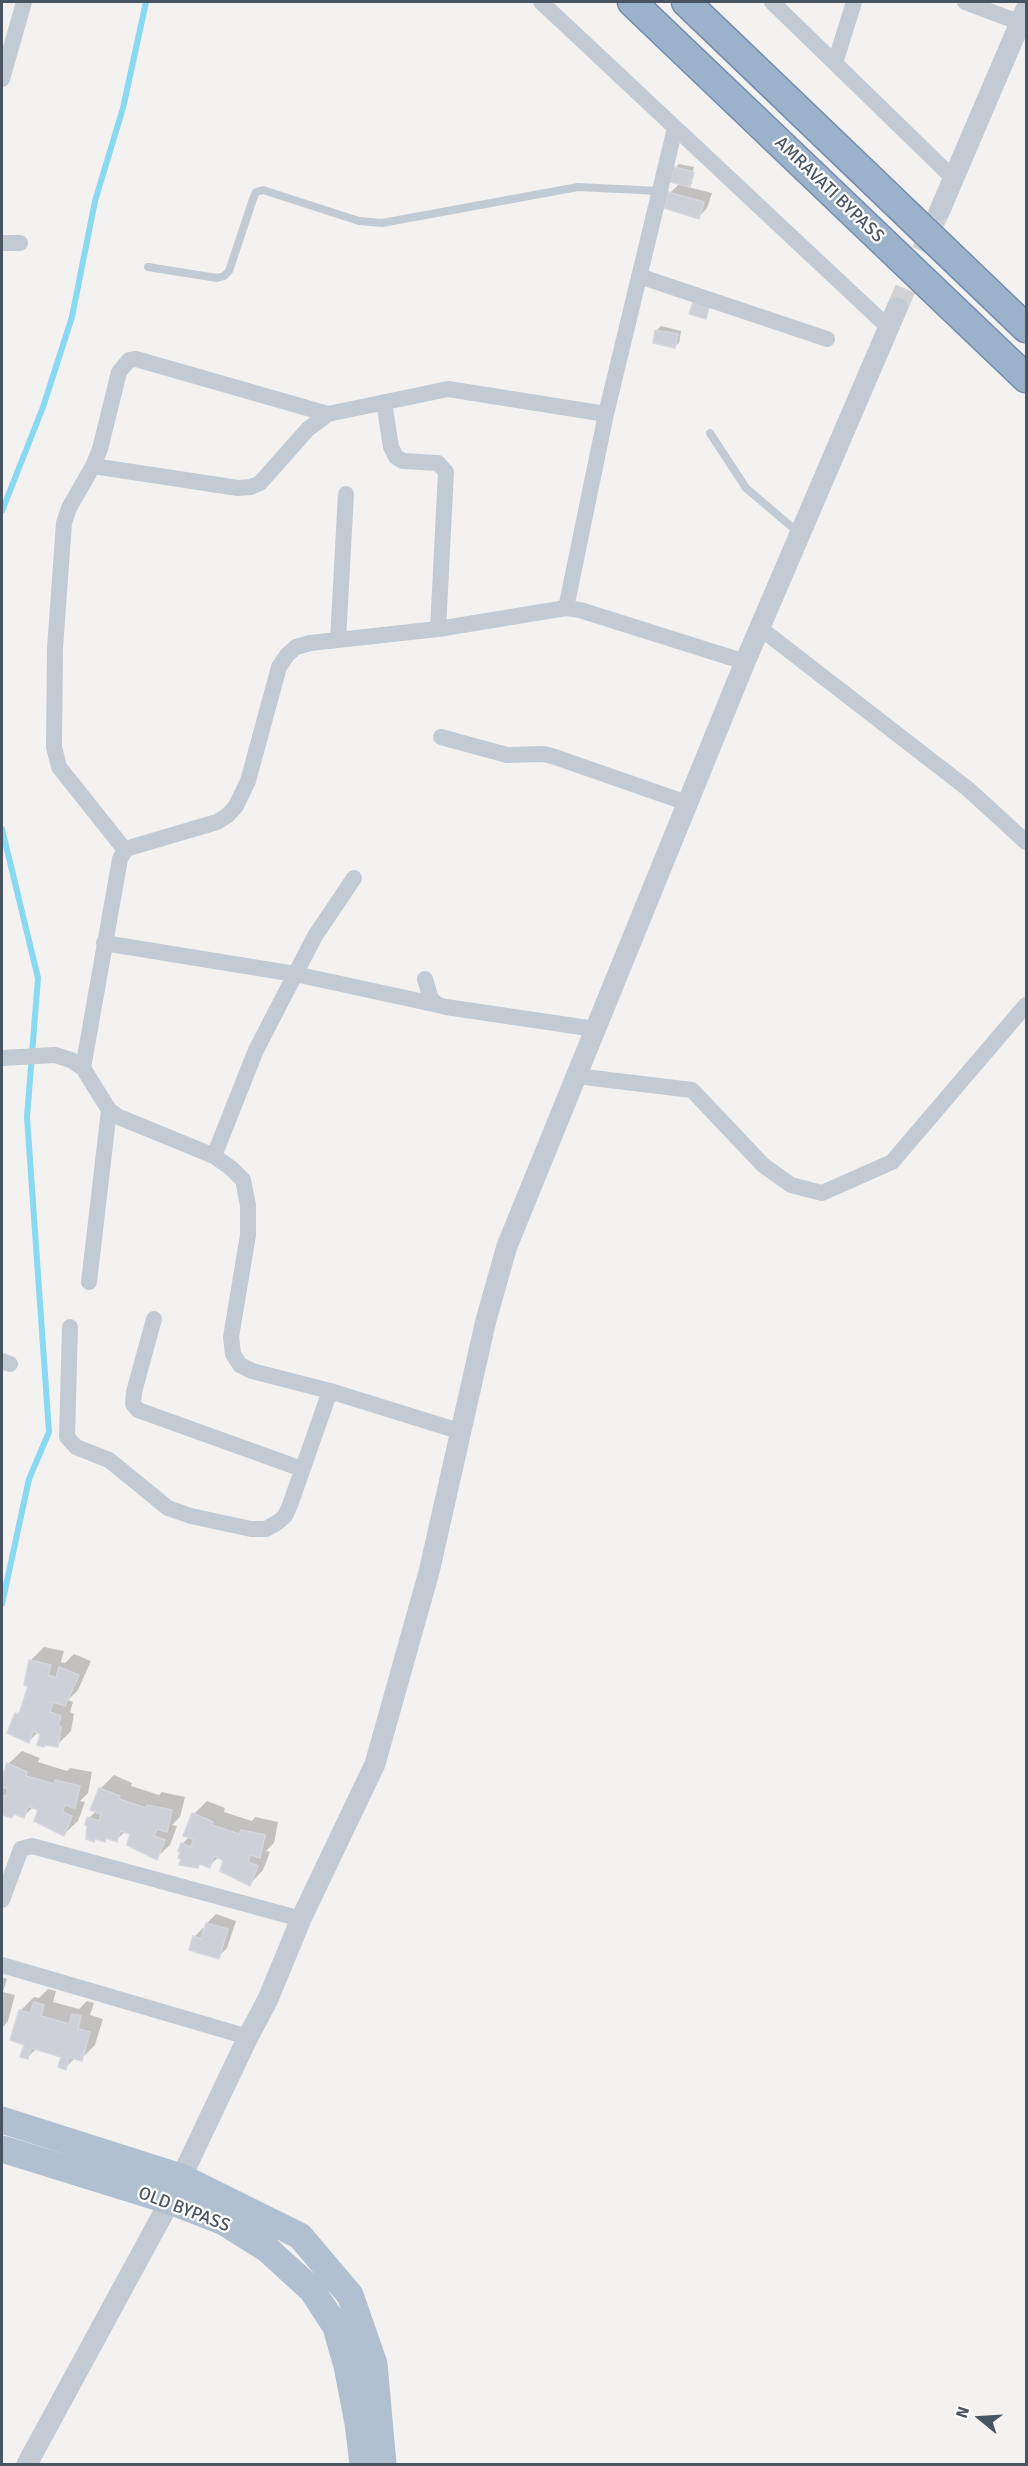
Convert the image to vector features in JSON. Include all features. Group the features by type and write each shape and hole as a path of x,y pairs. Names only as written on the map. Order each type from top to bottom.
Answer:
{"highway":[{"name":"AMRAVATI BYPASS","path":"632,2 1026,378"},
{"name":"AMRAVATI BYPASS","path":"686,2 1026,328"}],"main road":[{"path":"2,2120 176,2189"},
{"name":"OLD BYPASS","path":"2,2149 176,2189 300,2236 350,2295 374,2364 383,2464"},
{"name":"OLD BYPASS","path":"176,2189 267,2249 312,2290 336,2327 348,2366 363,2464"}],"street":[{"path":"3,72 24,2"},
{"path":"541,2 889,328"},
{"path":"772,2 953,178"},
{"path":"835,63 854,2"},
{"path":"940,210 1024,16 965,2"},
{"path":"566,608 606,414 675,128"},
{"path":"2,243 20,243"},
{"path":"639,276 827,339"},
{"path":"27,2464 176,2189 268,1999 301,1919 375,1764 429,1572 486,1320 507,1246 745,662 897,309"},
{"path":"125,850 59,767 55,756 55,648 64,523 69,508 93,466 100,448 119,372 129,360 136,359 328,414"},
{"path":"93,466 238,488 251,487 260,483 308,429 328,414 432,391 461,389 606,414"},
{"path":"384,402 391,447 396,457 403,461 438,463 446,472 438,629"},
{"path":"339,640 346,494"},
{"path":"125,850 217,822 228,815 244,792 248,781 279,667 287,655 297,647 438,629 566,608 745,662"},
{"path":"760,628 968,789 1026,842"},
{"path":"441,737 507,755 544,754 687,803"},
{"path":"83,1068 117,869 125,850"},
{"path":"214,1156 256,1050 315,936 354,878"},
{"path":"104,944 295,974 438,1005 595,1029"},
{"path":"425,979 431,999 438,1005"},
{"path":"576,1076 692,1090 763,1165 791,1185 822,1193 892,1162 1026,1005"},
{"path":"2,1058 55,1055 71,1060 83,1068 109,1110 119,1117 214,1156 243,1180 248,1204 248,1235 231,1337 233,1354 240,1365 252,1371 462,1432"},
{"path":"89,1282 109,1110"},
{"path":"154,1319 134,1392 133,1404 138,1410 302,1469"},
{"path":"70,1327 67,1437 76,1447 109,1460 168,1508 201,1518 251,1529 266,1529 285,1516 330,1392"},
{"path":"2,1899 21,1849 32,1846 301,1919"},
{"path":"2,1965 248,2037"}],"lane":[{"path":"148,267 218,278 224,276 229,271 256,192 263,190 359,221 381,224 578,187 660,191"},
{"path":"710,433 746,488 800,534"}],"building":[{"path":"674,167 694,172 690,187 670,182"},
{"path":"668,192 704,202 699,219 664,208"},
{"path":"693,302 709,307 706,319 689,314"},
{"path":"655,330 678,334 675,348 653,343"},
{"path":"29,1660 51,1665 48,1675 56,1678 59,1667 79,1675 65,1706 53,1702 50,1712 61,1716 58,1726 61,1727 58,1747 37,1745 40,1734 33,1731 29,1743 7,1733 15,1713 19,1714 28,1686 24,1685"},
{"path":"7,1763 27,1772 26,1776 54,1784 55,1780 80,1786 75,1808 65,1805 62,1812 72,1816 64,1836 34,1821 38,1810 28,1806 24,1818 14,1814 12,1818 3,1815 2,1817 2,1795 6,1797 8,1789 2,1787 2,1778"},
{"path":"99,1788 120,1796 119,1799 146,1808 147,1805 172,1810 167,1832 157,1829 154,1836 165,1840 157,1860 127,1845 130,1834 120,1831 117,1842 106,1838 105,1842 86,1839 87,1817 99,1821 101,1814 90,1810"},
{"path":"192,1813 213,1822 212,1825 239,1834 241,1830 265,1835 260,1858 250,1855 248,1862 258,1866 250,1886 220,1871 223,1860 214,1856 210,1868 199,1864 198,1868 179,1865 181,1859 178,1858 180,1852 178,1851 181,1843 191,1847 194,1839 183,1836"},
{"path":"206,1923 228,1929 219,1959 189,1950 193,1936 201,1939"},
{"path":"34,2002 44,2005 41,2016 69,2024 72,2014 81,2016 78,2029 90,2032 82,2061 69,2057 66,2070 58,2067 61,2057 31,2048 28,2059 20,2057 24,2045 10,2040 19,2010 30,2013"}],"waterway":[{"path":"2,511 43,407 72,317 95,201 123,108 146,2"},
{"path":"2,829 38,978 27,1117 49,1432 29,1479 2,1604"}],"tunnel":[{"path":"897,308 940,210"}]}
